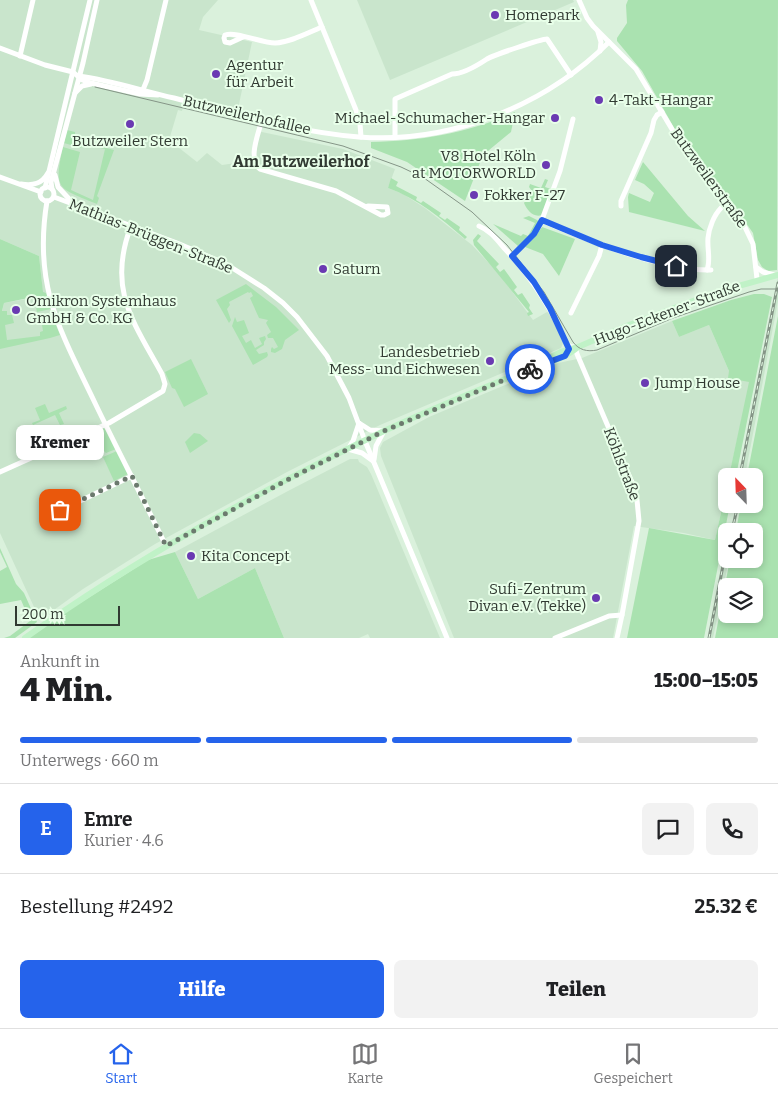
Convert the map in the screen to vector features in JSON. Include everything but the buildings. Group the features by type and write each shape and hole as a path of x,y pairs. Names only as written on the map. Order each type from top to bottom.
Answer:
{"main road":[{"path":"757,280 776,275"},
{"name":"Hugo-Eckener-Straße","path":"25,638 94,590 166,546 289,479 384,431 570,351 705,296 757,280"}],"street":[{"path":"20,56 33,0"},
{"path":"46,201 54,197 55,194 51,182 54,164 76,74 90,0"},
{"path":"75,93 91,80 84,71 83,64 98,0"},
{"path":"142,92 166,0"},
{"path":"311,0 356,110 361,137"},
{"name":"Butzweilerstraße","path":"579,0 587,18 598,32 636,69 682,146 747,228 753,244 757,280"},
{"path":"243,36 268,43 288,41 322,26"},
{"path":"598,32 601,42 600,51 617,50"},
{"path":"395,137 395,99 452,74 457,74 482,64 487,59 513,49 547,39 571,74"},
{"name":"Butzweilerhofallee","path":"0,48 45,65 76,74 82,80 91,80 328,133 361,137 395,137 433,133 489,118 529,100 571,74 591,60 609,42"},
{"path":"46,201 41,198 43,190 54,164 75,93 76,74 83,64"},
{"path":"621,206 621,201 651,133 654,120 662,112"},
{"path":"262,119 254,156 254,163 260,169 336,191 368,206"},
{"path":"512,256 534,234 542,220 560,171 573,119"},
{"path":"21,184 34,184 42,181 54,164"},
{"path":"54,164 57,185 72,203"},
{"path":"0,177 43,190 52,189"},
{"name":"Mathias-Brüggen-Straße","path":"54,197 226,264 248,277 283,303 297,317 327,356 349,398 447,638"},
{"path":"46,201 42,251 53,311 63,337 166,546"},
{"path":"542,220 602,247 660,262 709,270 708,236 717,212 721,208"},
{"path":"0,472 105,424 161,393 166,384 130,315 123,294 120,268 131,226"},
{"name":"Köhlstraße","path":"480,226 488,230 512,256 542,295 556,318 634,487 639,521 617,638"},
{"path":"571,314 596,260 596,253 602,247"},
{"path":"756,267 763,272 776,275"},
{"path":"359,423 370,430 384,431 376,446 374,461 359,451 348,449 359,423"},
{"path":"42,524 52,514 132,476"},
{"path":"555,638 609,616 622,615"}],"shaded area":[{"name":"Am Butzweilerhof","path":"0,0 218,0 203,17 199,30 252,42 238,109 186,97 182,111 178,110 169,140 197,162 207,153 222,165 250,161 257,131 343,149 395,169 388,188 403,194 425,208 472,245 500,275 533,320 547,312 551,314 563,343 561,348 380,425 287,472 155,544 83,589 40,620 0,533 0,321 4,303 43,296 39,256 0,239"},
{"path":"357,0 573,0 574,2 390,80"},
{"path":"778,277 778,301 747,468 741,468"},
{"path":"672,321 679,337 709,325 729,371 750,382 731,468 718,468 718,513 721,513 715,540 684,533 634,526 613,638 454,638 381,456 380,448 383,442 429,417 558,363 582,358"},
{"path":"350,459 358,459 359,462 367,467 371,474 440,638 370,638 368,634 359,638 284,638 255,568 198,599 175,552"},
{"path":"721,568 727,568 725,578 719,578"},
{"path":"718,585 718,613 713,638 708,638"}],"green space":[{"path":"628,0 778,0 777,270 768,271 762,267 758,260 753,233 732,203 681,140 642,71 617,41 627,23 626,5"},
{"path":"515,112 511,132 483,155 465,201 407,162 371,148 371,142 426,138 480,125"},
{"path":"67,130 75,132 75,135 80,137 79,141 114,150 97,196 99,198 97,204 74,195 62,186 59,180 60,161 63,147 80,152 71,190 93,200 105,149 83,144 81,148 64,143"},
{"path":"643,162 688,216 705,231 629,212 629,193 650,202 654,193 644,184 635,180"},
{"path":"391,178 398,182 396,186 417,197 416,200 421,203 423,201 441,213 439,216 445,220 447,218 460,227 459,230 467,237 465,239 419,203 388,188"},
{"path":"545,179 548,180 545,187 552,191 542,215 539,216 529,211 524,203 528,200 532,191 529,187 530,184 541,188"},
{"path":"529,216 539,222 529,237 518,246 493,224 521,236 523,234 528,236 535,223 523,218"},
{"path":"542,227 575,239 559,276 543,254 525,247"},
{"path":"478,234 481,236 477,241 499,264 496,267 500,272 504,269 517,287 514,290 518,295 522,293 530,305 529,308 533,314 528,316 527,313 529,312 474,245 473,240"},
{"path":"0,239 39,256 43,292 46,293 51,309 37,312 36,308 41,307 38,296 4,303 2,311 7,311 7,315 12,315 14,323 5,325 7,340 40,336 40,332 43,331 41,319 38,319 38,315 51,313 60,335 0,349"},
{"path":"246,284 276,307 299,330 285,340 282,349 275,353 271,352 272,347 274,349 278,347 273,338 268,338 267,335 271,332 266,323 268,320 259,318 250,298 253,296 251,292 229,302 230,305 227,309 231,320 229,323 216,300"},
{"path":"754,294 764,294 772,297 738,468 731,468 749,382 728,378 729,371 709,325 679,337 672,321"},
{"path":"778,316 778,638 715,638 718,622 763,623 763,578 726,578 728,568 763,568 763,523 737,523 739,513 763,513 763,468 749,468"},
{"path":"235,317 237,322 244,320 249,333 242,336 246,343 251,340 255,348 262,344 259,338 265,336 264,345 256,350 259,354 267,352 268,355 253,365 232,326"},
{"path":"191,359 208,394 184,407 165,372"},
{"path":"45,404 49,413 66,406 67,409 59,413 64,424 60,425 55,415 33,425 32,423 40,420 35,408"},
{"path":"103,428 106,429 116,449 106,453 102,452 94,436 87,438 86,436"},
{"path":"194,433 200,434 208,441 190,453 185,442"},
{"path":"117,451 128,474 114,481 103,457"},
{"path":"721,513 728,513 726,523 719,523"},
{"path":"718,526 718,566 704,638 627,638 649,528 715,540"},
{"path":"0,548 16,584 24,593 37,622 15,638 4,638 10,636 30,621 21,600 0,604 0,571 7,567"},
{"path":"175,552 198,599 255,568 284,638 29,638 148,560"}],"tram line":[{"path":"95,87 343,146 401,167 424,178 472,212 507,245 544,292 573,342 584,350 597,350 673,318 749,292 761,289 778,289"}],"railway":[{"path":"742,468 778,283"},
{"path":"734,523 736,513"},
{"path":"709,638 723,568"}],"way so far":[{"path":"60,510 132,476 166,546 289,479 384,431 530,369"}],"place":[{"name":"Homepark","path":"495,15"},
{"name":"Agentur für Arbeit","path":"216,74"},
{"name":"4-Takt-Hangar","path":"599,100"},
{"name":"Michael-Schumacher-Hangar","path":"555,118"},
{"name":"Butzweiler Stern","path":"130,124"},
{"name":"V8 Hotel Köln at MOTORWORLD","path":"546,165"},
{"name":"Fokker F-27","path":"474,195"},
{"name":"Saturn","path":"323,269"},
{"name":"Omikron Systemhaus GmbH & Co. KG","path":"16,310"},
{"name":"Landesbetrieb Mess- und Eichwesen","path":"490,361"},
{"name":"Jump House","path":"645,383"},
{"name":"Kremer","path":"60,510"},
{"name":"Kita Concept","path":"191,556"},
{"name":"Sufi-Zentrum Divan e.V. (Tekke)","path":"596,598"}],"district":[{"name":"Am Butzweilerhof","path":"301,161"}],"route":[{"path":"530,369 565,356 569,352 556,318 534,282 512,256 534,234 542,220 602,245 676,266"}]}
